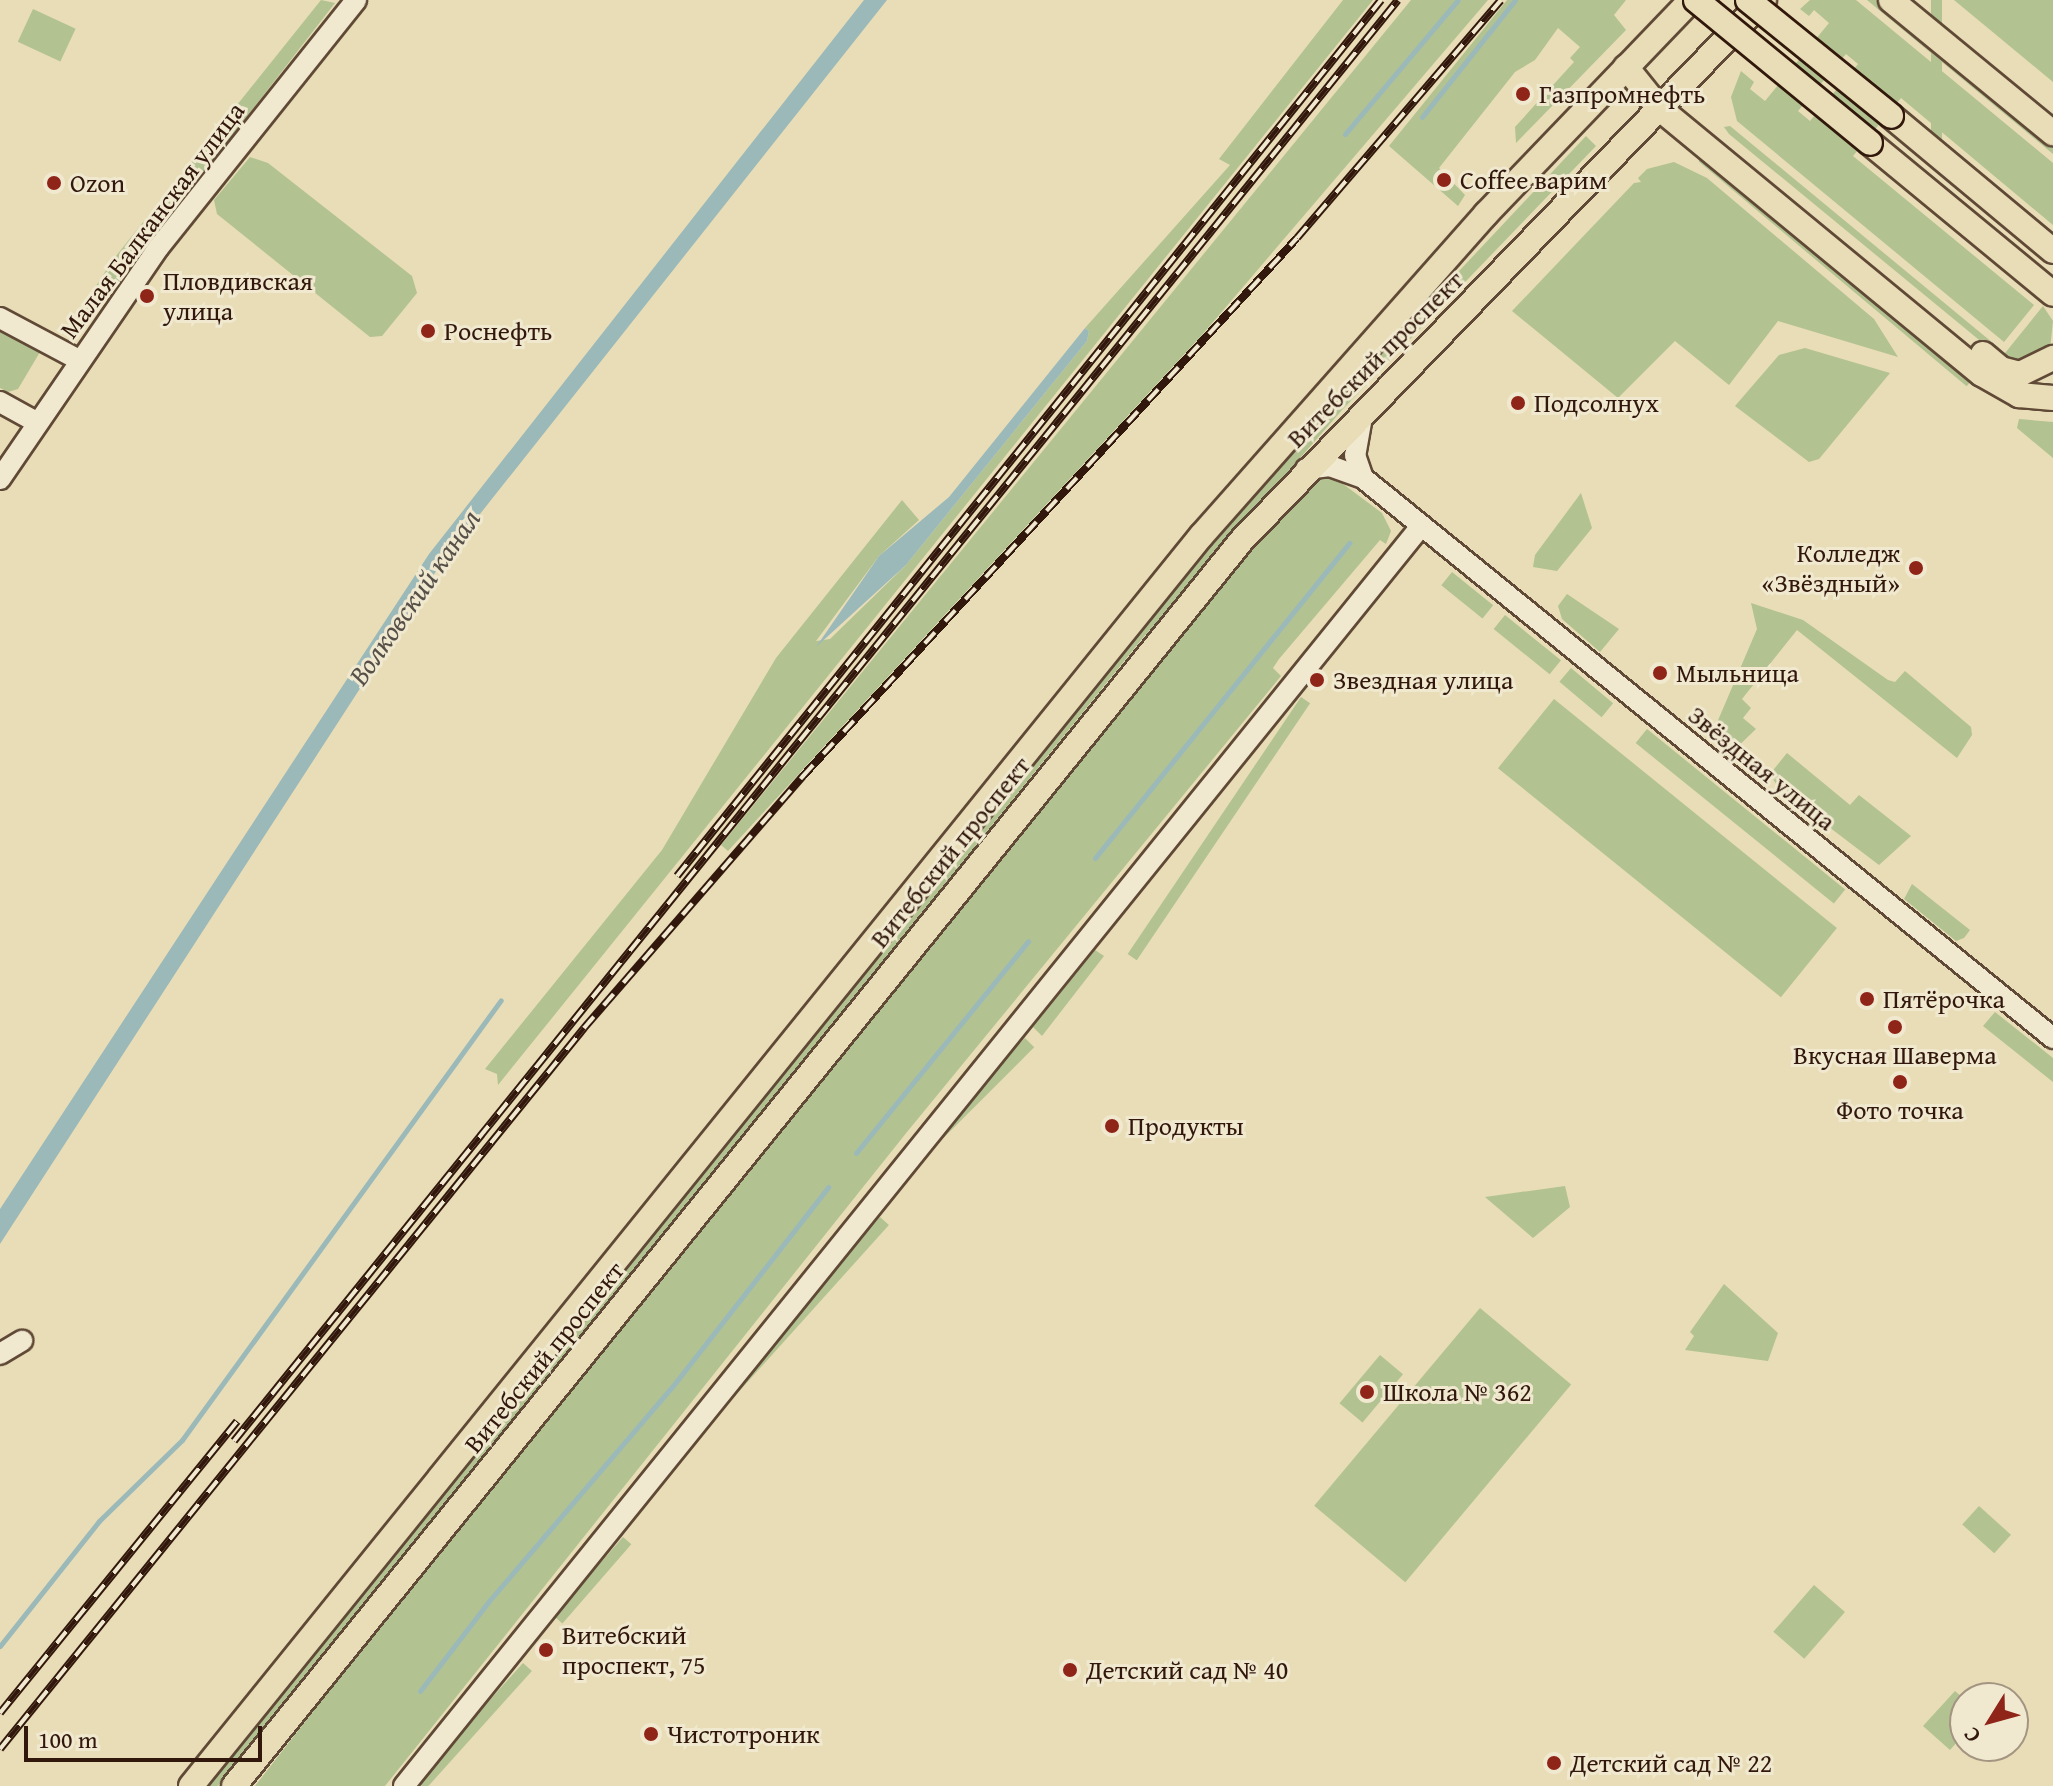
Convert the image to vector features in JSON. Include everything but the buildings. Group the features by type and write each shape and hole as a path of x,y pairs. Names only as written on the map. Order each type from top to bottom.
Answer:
{"main road":[{"name":"Витебский проспект","path":"191,1786 1202,535 1395,313 1693,0"},
{"path":"1693,0 2052,294"},
{"path":"1748,0 2053,251"},
{"name":"Витебский проспект","path":"234,1786 1123,683 1306,469 1362,417 1764,0"},
{"path":"1891,0 2053,133"},
{"path":"1918,0 2053,112"},
{"path":"1626,67 1982,374 2019,395 2053,398"},
{"path":"1665,102 2001,369 2030,373 2053,358"}],"street":[{"name":"Малая Балканская улица","path":"0,479 159,247 356,0"},
{"path":"0,318 79,360"},
{"path":"0,402 38,423"},
{"path":"1362,417 1355,455 1363,478"},
{"path":"1306,469 1330,466 1363,478"},
{"name":"Звёздная улица","path":"1363,478 2053,1038"},
{"path":"404,1786 1421,526"},
{"path":"0,1354 22,1341"}],"green space":[{"path":"321,0 335,3 85,325 75,319 112,261"},
{"path":"1343,0 1373,0 498,1085 497,1074 485,1069 662,850 776,658 902,500 919,520 879,556 816,641 830,639 906,565 1087,341 1089,331 1085,328 1230,165 1219,159"},
{"path":"1411,0 1488,0 1202,335 728,851 721,845"},
{"path":"1507,0 1626,0 1614,15 1626,30 1516,143 1515,127 1574,62 1570,58 1580,47 1558,28 1535,60 1515,72 1439,168 1465,195 1458,206 1389,146"},
{"path":"1810,0 1856,0 2053,163 2053,225 1901,98 1853,156 2034,305 2004,342 1737,121 1731,97 1741,71 1754,82 1750,89 1765,101 1829,23 1814,10 1809,16 1800,9","holes":["1846,54 1858,64 1810,121 1798,111"]},
{"path":"1867,0 1878,0 2053,144 2053,154"},
{"path":"1931,0 1942,0 1942,158 1931,158"},
{"path":"1954,0 2053,0 2053,82"},
{"path":"33,9 76,29 60,61 18,42"},
{"path":"1730,126 1999,348 1995,353 1729,134 1724,127"},
{"path":"1586,136 1596,146 1342,410 1142,639 218,1786 208,1786 1175,586 1335,403"},
{"path":"1703,156 1971,381 1967,386 1699,161"},
{"path":"250,157 268,163 412,276 417,293 382,336 370,337 217,214 214,200"},
{"path":"1674,162 1707,178 1874,319 1898,357 1778,321 1729,385 1675,341 1618,398 1512,311 1634,183 1641,182 1638,178 1647,169"},
{"path":"2043,306 2053,321 2050,349 2028,365 2001,358"},
{"path":"0,330 40,352 18,389 8,392 0,388"},
{"path":"1805,348 1890,373 1819,459 1809,462 1735,406 1779,355"},
{"path":"2019,419 2053,422 2053,458 2017,428"},
{"path":"1331,475 1382,513 1391,531 1386,544 1380,540 1279,659 1273,668 1281,676 907,1132 385,1786 255,1786 580,1369 824,1078 1242,562 1300,495 1318,478"},
{"path":"1581,493 1592,528 1557,571 1533,567 1535,555"},
{"path":"1452,572 1493,605 1482,619 1441,585"},
{"path":"1567,594 1619,629 1600,652 1562,619 1558,606"},
{"path":"1751,603 1803,620 1888,680 1895,682 1905,671 1971,727 1972,735 1957,758 1797,630 1742,699 1751,708 1743,718 1756,729 1728,756 1718,742 1716,725 1757,629"},
{"path":"1505,615 1561,660 1550,674 1494,629"},
{"path":"1571,668 1613,703 1602,717 1559,682"},
{"path":"1301,697 1310,703 1137,960 1128,954"},
{"path":"1554,699 1837,928 1781,997 1498,768"},
{"path":"1647,729 1845,889 1834,903 1636,743"},
{"path":"1787,753 1850,805 1859,795 1911,836 1879,865 1779,789 1770,774"},
{"path":"1912,884 1970,930 1964,938 1956,941 1904,899"},
{"path":"1095,950 1104,956 1042,1036 1033,1027"},
{"path":"1995,1012 2053,1058 2053,1082 1983,1026"},
{"path":"1025,1038 1034,1047 882,1199 873,1190"},
{"path":"1565,1186 1570,1207 1533,1238 1485,1197"},
{"path":"880,1217 889,1225 629,1513 620,1505"},
{"path":"1724,1284 1778,1333 1768,1361 1685,1350 1694,1336 1690,1332"},
{"path":"1480,1308 1571,1384 1405,1582 1314,1506"},
{"path":"1380,1355 1403,1374 1362,1423 1340,1403"},
{"path":"1979,1506 2011,1535 1994,1553 1962,1525"},
{"path":"623,1537 631,1544 562,1623 554,1616"},
{"path":"1814,1585 1845,1612 1804,1659 1773,1632"},
{"path":"523,1663 532,1671 428,1786 422,1786 417,1781"},
{"path":"1949,1698 1949,1749 1923,1726"}],"water":[{"name":"Волковский канал","path":"864,0 887,0 442,562 0,1244 0,1209 429,554"},
{"path":"1085,328 1089,331 1087,341 906,565 816,647 879,556 949,497"}],"waterway":[{"path":"1345,134 1458,0"},
{"path":"1422,117 1515,0"},
{"path":"1095,858 1349,543"},
{"path":"856,1153 1028,941"},
{"path":"0,1646 99,1521 182,1440 501,1000"},
{"path":"420,1691 489,1601 672,1387 828,1187"}],"railway":[{"path":"677,876 1381,0"},
{"path":"234,1441 1398,0"},
{"path":"0,1749 584,1028 803,776 1297,238 1501,0"},
{"path":"0,1713 237,1421"}],"place":[{"name":"Газпромнефть","path":"1523,94"},
{"name":"Coffee варим","path":"1444,180"},
{"name":"Ozon","path":"54,183"},
{"name":"Пловдивская улица","path":"147,296"},
{"name":"Роснефть","path":"428,331"},
{"name":"Подсолнух","path":"1518,403"},
{"name":"Колледж «Звёздный»","path":"1916,568"},
{"name":"Мыльница","path":"1660,673"},
{"name":"Звездная улица","path":"1317,680"},
{"name":"Пятёрочка","path":"1867,999"},
{"name":"Вкусная Шаверма","path":"1895,1027"},
{"name":"Фото точка","path":"1900,1082"},
{"name":"Продукты","path":"1112,1126"},
{"name":"Школа № 362","path":"1367,1392"},
{"name":"Витебский проспект, 75","path":"546,1650"},
{"name":"Детский сад № 40","path":"1070,1670"},
{"name":"Чистотроник","path":"651,1734"},
{"name":"Детский сад № 22","path":"1554,1763"}]}
